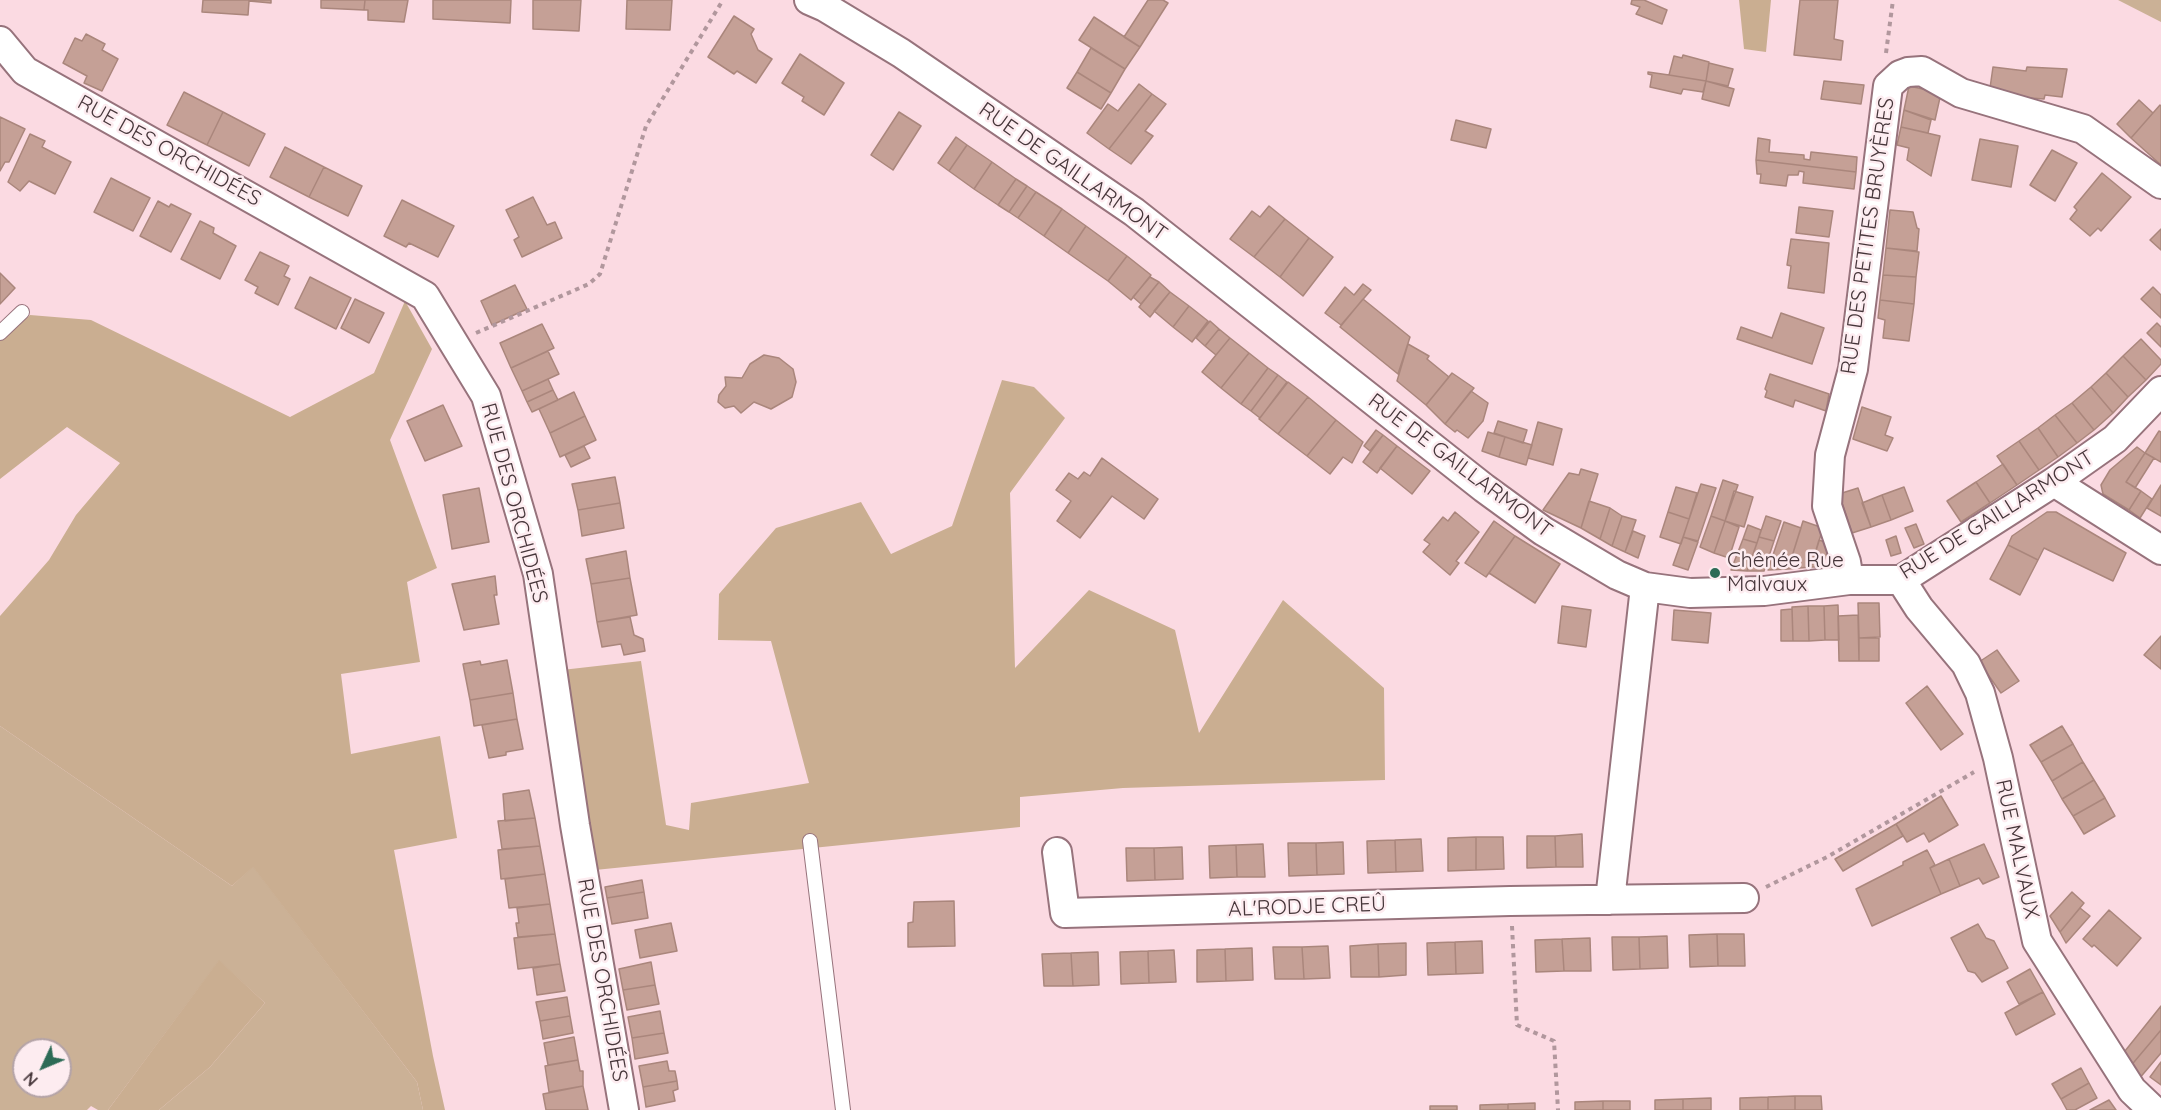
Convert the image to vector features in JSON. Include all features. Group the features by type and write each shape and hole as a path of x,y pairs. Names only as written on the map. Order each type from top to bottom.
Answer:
{"street":[{"name":"RUE DE GAILLARMONT","path":"809,0 825,7 901,53 1126,206 1484,488 1543,531 1617,575 1645,587 1690,593 1764,591 1849,580 1901,580 2054,482 2115,439 2161,391"},
{"name":"RUE DES ORCHIDÉES","path":"0,42 25,71 425,296 486,396 538,574 575,825 624,1110"},
{"name":"RUE DES PETITES BRUYÈRES","path":"1849,580 1846,562 1827,506 1830,455 1852,369 1888,86 1900,75 1922,70 1962,93 2083,129 2161,184"},
{"path":"2054,482 2161,550"},
{"name":"RUE MALVAUX","path":"1901,580 1919,608 1966,664 1980,693 1998,758 2037,941 2132,1090 2153,1110"},
{"path":"1610,900 1645,587"},
{"name":"AL'RODJE CREÛ","path":"1057,852 1065,913 1510,901 1744,898"}],"lane":[{"path":"0,333 22,312"},
{"path":"810,841 843,1110"}],"path":[{"path":"453,343 589,284 600,274 646,126 723,0"},
{"path":"1888,86 1886,48 1893,0"},
{"path":"1744,898 1829,856 1998,758"},
{"path":"1510,901 1517,1025 1554,1041 1558,1110"}],"shaded area":[{"path":"1739,0 1771,0 1766,52 1744,49"},
{"path":"2118,0 2161,0 2161,22"},
{"path":"405,301 432,349 390,440 437,568 407,582 420,662 341,674 351,754 440,736 457,838 394,850 445,1110 423,1110 417,1082 253,867 232,886 0,726 0,616 49,560 76,515 120,463 67,427 0,479 0,341 30,315 91,320 290,417 374,373"},
{"path":"1002,380 1034,387 1065,418 1010,493 1015,668 1089,590 1175,630 1199,733 1283,600 1384,688 1385,780 1123,788 1020,797 1020,827 595,870 562,670 641,661 666,825 689,830 691,803 809,783 771,641 718,640 719,594 776,528 861,502 891,554 952,526"},
{"path":"0,726 232,886 253,866 417,1082 423,1110 159,1110 210,1067 265,1003 219,961 108,1110 98,1110 91,1106 87,1110 0,1110"},
{"path":"219,960 265,1003 210,1067 159,1110 108,1110"}],"building":[{"path":"203,0 271,0 271,3 249,1 248,15 202,12"},
{"path":"321,0 365,0 364,10 321,8"},
{"path":"365,0 408,0 404,22 368,20 368,10 364,10"},
{"path":"433,0 511,0 510,23 433,19"},
{"path":"533,0 581,0 579,31 533,29"},
{"path":"627,0 672,0 670,30 626,29"},
{"path":"1148,0 1163,0 1168,3 1140,47 1124,37"},
{"path":"1632,0 1644,0 1667,10 1662,24 1636,14 1640,7 1631,4"},
{"path":"1800,0 1838,0 1834,39 1843,41 1841,60 1794,55"},
{"path":"734,16 754,29 751,34 758,50 772,59 756,83 737,71 734,74 708,57"},
{"path":"1094,17 1140,47 1125,69 1079,40"},
{"path":"86,34 105,44 102,50 118,59 102,91 84,83 87,76 63,63 75,38 82,41"},
{"path":"1091,48 1125,69 1111,93 1077,72"},
{"path":"800,54 844,83 824,115 802,101 804,97 782,83"},
{"path":"1683,55 1709,62 1706,81 1669,75 1674,56 1682,58"},
{"path":"1709,63 1733,69 1728,86 1706,81"},
{"path":"1993,67 2026,71 2027,67 2067,69 2062,97 2045,95 2044,99 1989,95"},
{"path":"1077,72 1111,93 1101,109 1067,88"},
{"path":"1648,72 1706,81 1703,92 1683,89 1681,94 1650,87 1652,75"},
{"path":"1706,81 1734,89 1729,106 1702,99"},
{"path":"1824,81 1864,85 1861,104 1821,99"},
{"path":"1139,84 1152,94 1109,149 1087,133 1108,104 1118,111"},
{"path":"1909,86 1941,93 1935,120 1904,110"},
{"path":"184,92 223,112 207,145 167,125"},
{"path":"1152,94 1166,104 1145,131 1153,136 1131,164 1109,149"},
{"path":"2139,100 2153,113 2131,138 2117,124"},
{"path":"2161,106 2161,165 2131,138"},
{"path":"1904,110 1931,120 1928,133 1901,127"},
{"path":"223,112 265,134 249,166 207,145"},
{"path":"899,112 921,126 893,170 871,155"},
{"path":"0,117 25,129 9,162 5,162 0,171"},
{"path":"1456,120 1491,129 1486,148 1451,140"},
{"path":"1901,127 1940,136 1931,176 1907,160 1909,148 1897,145"},
{"path":"30,134 45,141 42,147 71,162 55,194 29,181 20,191 8,182"},
{"path":"956,137 967,145 949,171 938,163"},
{"path":"1758,138 1770,140 1769,152 1804,155 1804,159 1810,160 1811,152 1857,157 1856,172 1756,160"},
{"path":"1980,139 2018,146 2011,187 1972,180"},
{"path":"967,145 992,162 974,189 949,171"},
{"path":"285,147 324,167 309,197 270,177"},
{"path":"2052,150 2077,163 2055,201 2030,185"},
{"path":"1756,160 1856,172 1854,189 1803,183 1804,172 1799,171 1798,175 1788,175 1786,186 1760,183 1761,174 1757,174"},
{"path":"992,162 1016,179 998,205 974,189"},
{"path":"324,167 362,186 348,216 309,197"},
{"path":"2102,173 2131,197 2101,231 2098,228 2090,236 2070,219 2077,210 2074,207"},
{"path":"111,178 150,198 133,231 94,212"},
{"path":"1016,179 1027,186 1009,212 998,205"},
{"path":"1027,186 1036,192 1018,218 1009,212"},
{"path":"1036,192 1062,209 1044,236 1018,218"},
{"path":"533,197 547,225 555,222 562,238 522,257 514,240 519,237 506,210"},
{"path":"402,200 454,226 438,257 409,243 406,247 384,236"},
{"path":"158,201 169,207 171,204 191,214 171,252 140,236"},
{"path":"1269,206 1285,219 1254,257 1230,239 1252,211 1260,217"},
{"path":"1799,207 1833,211 1829,237 1796,233"},
{"path":"1062,209 1086,226 1068,253 1044,236"},
{"path":"1890,210 1913,212 1919,229 1917,251 1886,248"},
{"path":"1285,219 1309,238 1280,277 1254,257"},
{"path":"200,221 214,228 213,233 236,246 220,279 181,259"},
{"path":"1086,226 1127,256 1108,281 1068,253"},
{"path":"2161,229 2161,250 2150,240"},
{"path":"1309,238 1333,257 1303,296 1280,277"},
{"path":"1791,239 1829,243 1824,293 1788,288 1791,266 1787,265"},
{"path":"1886,248 1919,252 1916,277 1883,275"},
{"path":"260,252 289,266 284,276 290,279 278,305 255,293 258,287 245,280"},
{"path":"1127,256 1151,275 1131,300 1108,281"},
{"path":"0,273 15,288 0,304"},
{"path":"1883,275 1916,277 1914,304 1880,300"},
{"path":"310,277 351,298 336,329 295,308"},
{"path":"1150,277 1159,282 1141,304 1133,297"},
{"path":"1159,282 1170,292 1150,317 1139,307"},
{"path":"1363,284 1371,290 1341,325 1325,313 1345,287 1354,295"},
{"path":"515,285 527,309 492,325 481,301"},
{"path":"2153,287 2161,295 2161,318 2141,299"},
{"path":"1170,292 1189,306 1173,327 1154,311"},
{"path":"355,299 384,313 369,343 341,328"},
{"path":"1363,299 1410,337 1398,374 1340,327"},
{"path":"1880,300 1914,304 1909,341 1883,338 1885,320 1878,318"},
{"path":"1189,306 1208,321 1192,342 1173,327"},
{"path":"1781,313 1824,328 1812,364 1737,339 1741,327 1772,338"},
{"path":"1210,321 1219,329 1205,346 1196,338"},
{"path":"2157,323 2161,327 2161,347 2147,333"},
{"path":"542,324 554,348 511,368 500,343"},
{"path":"1219,329 1230,338 1216,355 1205,346"},
{"path":"1230,338 1249,353 1221,388 1202,372"},
{"path":"2141,339 2161,360 2161,364 2146,380 2123,356"},
{"path":"1408,344 1429,356 1427,359 1449,377 1426,405 1397,381"},
{"path":"548,351 559,374 522,391 511,368"},
{"path":"1249,353 1268,368 1241,404 1221,388"},
{"path":"764,355 779,358 793,369 796,382 792,397 771,409 754,402 741,413 734,406 725,408 718,402 719,395 726,386 725,377 742,378 750,364"},
{"path":"2123,356 2146,380 2128,397 2106,373"},
{"path":"1268,368 1278,375 1251,411 1241,404"},
{"path":"1452,373 1474,388 1445,424 1426,405"},
{"path":"2106,373 2128,397 2113,413 2091,387"},
{"path":"1770,374 1829,394 1826,411 1795,400 1793,407 1765,397"},
{"path":"1278,375 1287,382 1260,418 1251,411"},
{"path":"548,379 553,390 527,402 522,391"},
{"path":"1288,382 1308,397 1278,434 1259,419"},
{"path":"2091,387 2113,413 2094,430 2072,403"},
{"path":"553,390 558,400 532,412 527,402"},
{"path":"1471,391 1488,403 1483,421 1468,438 1445,424"},
{"path":"574,392 585,416 550,433 539,409"},
{"path":"1308,397 1336,420 1307,456 1278,434"},
{"path":"2072,403 2094,430 2077,443 2055,415"},
{"path":"443,405 462,446 425,461 407,421"},
{"path":"1862,407 1891,417 1885,435 1893,438 1887,451 1853,439"},
{"path":"2055,415 2077,443 2058,457 2038,428"},
{"path":"585,416 596,440 560,457 550,433"},
{"path":"1336,420 1363,442 1352,463 1343,457 1330,474 1307,456"},
{"path":"1498,421 1527,430 1523,443 1494,433"},
{"path":"1538,422 1562,429 1553,465 1528,458"},
{"path":"2038,428 2058,457 2039,470 2019,441"},
{"path":"1376,430 1383,435 1370,451 1364,446"},
{"path":"2159,431 2161,432 2161,462 2145,453"},
{"path":"1488,432 1505,437 1499,457 1482,451"},
{"path":"1383,435 1397,446 1377,473 1363,462"},
{"path":"1505,437 1532,445 1526,465 1499,457"},
{"path":"2019,441 2039,470 2017,485 1997,456"},
{"path":"584,446 590,458 571,467 565,455"},
{"path":"1397,446 1430,471 1412,494 1380,468"},
{"path":"2137,447 2145,453 2126,482 2141,491 2129,510 2103,494 2101,485 2110,470"},
{"path":"2145,453 2154,458 2135,488 2126,482"},
{"path":"1102,458 1158,499 1144,519 1112,496 1080,538 1057,521 1071,501 1056,490 1069,473 1078,479 1084,472 1090,476"},
{"path":"2003,464 2017,485 1990,503 1976,482"},
{"path":"1581,469 1598,474 1581,528 1543,510 1569,473 1579,475"},
{"path":"615,477 620,503 578,510 572,484"},
{"path":"1723,480 1738,485 1725,521 1711,516"},
{"path":"1976,482 1990,503 1961,522 1947,501"},
{"path":"1701,484 1716,488 1698,541 1683,537"},
{"path":"2161,485 2161,516 2147,508"},
{"path":"1676,487 1697,493 1689,519 1668,512"},
{"path":"1904,487 1913,511 1891,520 1882,495"},
{"path":"479,488 489,542 452,549 443,495"},
{"path":"1858,488 1871,527 1852,533 1839,494"},
{"path":"1734,491 1753,497 1744,527 1725,521"},
{"path":"2141,491 2152,499 2140,518 2129,510"},
{"path":"1882,495 1891,520 1871,527 1862,503"},
{"path":"1589,501 1610,508 1600,539 1581,528"},
{"path":"620,503 624,528 582,536 578,510"},
{"path":"1610,508 1622,516 1612,546 1600,539"},
{"path":"1455,512 1479,532 1456,561 1459,563 1450,575 1423,552 1430,544 1424,540 1443,517 1448,521"},
{"path":"1668,512 1689,519 1681,544 1660,537"},
{"path":"2047,512 2056,512 2126,553 2113,581 2044,548 2038,560 2008,545 2012,536"},
{"path":"1622,516 1636,520 1625,552 1612,546"},
{"path":"1711,516 1725,521 1714,553 1700,547"},
{"path":"1766,516 1781,521 1774,541 1759,537"},
{"path":"1494,521 1515,536 1486,577 1465,563"},
{"path":"1725,521 1739,527 1729,558 1714,553"},
{"path":"1803,521 1823,528 1811,567 1788,569"},
{"path":"1784,522 1801,528 1788,569 1768,570"},
{"path":"1916,524 1924,544 1914,548 1905,528"},
{"path":"1748,525 1761,530 1757,543 1743,539"},
{"path":"1633,531 1645,536 1638,558 1625,552"},
{"path":"1515,536 1560,564 1535,603 1489,573"},
{"path":"1896,536 1901,553 1891,556 1886,540"},
{"path":"1683,537 1698,542 1688,570 1673,565"},
{"path":"1759,537 1774,541 1764,571 1747,571"},
{"path":"1743,539 1757,543 1747,571 1731,570"},
{"path":"1819,540 1830,544 1822,567 1811,567"},
{"path":"2008,545 2038,560 2020,595 1990,579"},
{"path":"626,551 630,578 591,584 586,559"},
{"path":"495,576 497,595 494,595 499,624 464,630 452,584"},
{"path":"630,578 637,615 597,622 591,584"},
{"path":"1858,603 1879,603 1880,637 1859,638"},
{"path":"1838,605 1839,640 1825,640 1824,606"},
{"path":"1562,606 1591,610 1586,647 1558,643"},
{"path":"1808,606 1824,606 1825,640 1809,641"},
{"path":"1808,606 1809,641 1793,641 1792,607"},
{"path":"1792,609 1793,641 1781,641 1781,610"},
{"path":"1674,610 1711,613 1708,643 1672,640"},
{"path":"1858,615 1859,661 1839,661 1838,616"},
{"path":"630,617 634,635 643,639 645,651 624,655 621,644 602,647 597,622"},
{"path":"2161,636 2161,669 2144,655"},
{"path":"1859,638 1879,638 1879,661 1859,661"},
{"path":"1997,650 2019,681 2001,693 1979,662"},
{"path":"507,660 513,693 470,700 463,664 480,661 481,665"},
{"path":"1927,686 1963,734 1941,750 1906,703"},
{"path":"513,693 517,719 474,726 470,700"},
{"path":"517,719 523,749 489,758 482,725"},
{"path":"2062,726 2073,744 2041,762 2030,745"},
{"path":"2073,744 2083,762 2052,781 2041,762"},
{"path":"2083,762 2094,780 2062,799 2052,781"},
{"path":"2094,780 2105,798 2073,816 2062,799"},
{"path":"529,790 535,818 505,821 503,794"},
{"path":"1941,796 1958,825 1929,842 1924,833 1907,842 1896,824"},
{"path":"2105,798 2115,816 2084,834 2073,816"},
{"path":"535,818 540,846 502,849 498,821"},
{"path":"1896,824 1903,836 1843,871 1835,859"},
{"path":"1582,834 1583,867 1556,867 1555,836"},
{"path":"1527,836 1555,836 1556,867 1527,868"},
{"path":"1476,837 1476,870 1448,871 1448,838"},
{"path":"1476,837 1503,837 1504,869 1476,870"},
{"path":"1421,839 1423,871 1396,872 1395,840"},
{"path":"1395,840 1396,872 1368,873 1367,841"},
{"path":"1343,842 1344,874 1317,875 1316,843"},
{"path":"1288,843 1316,843 1317,875 1289,876"},
{"path":"1263,844 1265,877 1237,877 1236,845"},
{"path":"1984,844 1999,877 1983,884 1979,878 1960,886 1949,859"},
{"path":"1236,845 1237,877 1210,878 1209,846"},
{"path":"540,846 545,874 501,879 498,850"},
{"path":"1182,847 1183,879 1155,880 1154,848"},
{"path":"1126,848 1154,848 1155,880 1127,881"},
{"path":"1927,850 1935,865 1930,868 1941,894 1872,926 1856,889"},
{"path":"1949,859 1960,886 1941,894 1930,868"},
{"path":"545,874 550,904 509,908 505,879"},
{"path":"642,880 644,892 607,898 605,887"},
{"path":"644,892 648,918 612,924 607,898"},
{"path":"2072,892 2084,903 2060,932 2050,916"},
{"path":"954,901 955,946 908,947 908,923 913,922 914,902"},
{"path":"550,904 555,934 518,937 517,908"},
{"path":"2080,908 2090,916 2066,943 2060,932"},
{"path":"2109,910 2141,938 2117,966 2094,945 2092,947 2083,939"},
{"path":"671,923 677,951 640,958 635,930"},
{"path":"1978,924 1986,938 1994,941 2008,968 1982,982 1975,973 1968,971 1951,938"},
{"path":"555,934 560,964 518,969 514,938"},
{"path":"1717,934 1718,966 1690,967 1689,935"},
{"path":"1717,934 1744,934 1745,966 1718,966"},
{"path":"1667,936 1668,968 1640,969 1639,937"},
{"path":"1612,937 1639,937 1640,969 1613,970"},
{"path":"1590,938 1591,971 1564,971 1562,939"},
{"path":"1562,939 1564,971 1536,972 1535,940"},
{"path":"1482,941 1483,973 1456,974 1455,942"},
{"path":"1455,942 1456,974 1428,975 1427,943"},
{"path":"1406,943 1406,975 1379,977 1378,944"},
{"path":"1378,944 1379,977 1351,977 1350,946"},
{"path":"1328,946 1330,978 1304,979 1302,947"},
{"path":"1273,947 1302,947 1304,979 1275,979"},
{"path":"1252,948 1253,980 1226,981 1225,949"},
{"path":"1225,949 1226,981 1197,982 1197,950"},
{"path":"1174,950 1176,982 1149,983 1148,951"},
{"path":"1148,951 1149,983 1121,984 1120,952"},
{"path":"1098,952 1099,985 1073,986 1071,953"},
{"path":"1071,953 1073,986 1044,986 1042,954"},
{"path":"651,962 655,985 623,990 619,969"},
{"path":"560,964 565,991 537,995 533,968"},
{"path":"2030,969 2043,992 2019,1004 2007,982"},
{"path":"655,985 659,1004 627,1010 623,990"},
{"path":"2043,992 2055,1014 2016,1035 2005,1013"},
{"path":"567,997 570,1016 540,1021 536,1002"},
{"path":"2161,1006 2161,1030 2129,1068 2121,1056"},
{"path":"660,1011 664,1033 632,1038 628,1017"},
{"path":"570,1016 573,1033 543,1039 540,1021"},
{"path":"2161,1030 2161,1053 2138,1080 2129,1068"},
{"path":"664,1033 668,1053 635,1059 632,1038"},
{"path":"574,1037 578,1060 548,1065 544,1043"},
{"path":"578,1060 580,1071 583,1071 583,1086 549,1092 545,1066"},
{"path":"667,1061 669,1071 675,1071 677,1081 643,1087 639,1066"},
{"path":"2161,1062 2161,1085 2150,1077"},
{"path":"2081,1068 2089,1083 2061,1099 2052,1084"},
{"path":"677,1081 678,1089 673,1091 675,1101 646,1107 643,1087"},
{"path":"2089,1083 2097,1098 2075,1110 2067,1110 2061,1099"},
{"path":"583,1086 588,1110 546,1110 543,1094"},
{"path":"1795,1096 1795,1110 1768,1110 1768,1097"},
{"path":"1795,1096 1821,1096 1822,1110 1795,1110"},
{"path":"1768,1097 1768,1110 1740,1110 1740,1098"},
{"path":"1711,1098 1711,1110 1683,1110 1683,1099"},
{"path":"1683,1099 1683,1110 1655,1110 1655,1100"},
{"path":"2109,1100 2116,1110 2090,1110"},
{"path":"1603,1101 1603,1110 1575,1110 1575,1102"},
{"path":"1603,1101 1630,1101 1630,1110 1603,1110"},
{"path":"1535,1103 1535,1110 1508,1110 1508,1104"},
{"path":"1508,1104 1508,1110 1480,1110 1480,1105"},
{"path":"1430,1106 1457,1106 1457,1110 1430,1110"}],"place":[{"name":"Chênée Rue Malvaux","path":"1715,573"}]}
